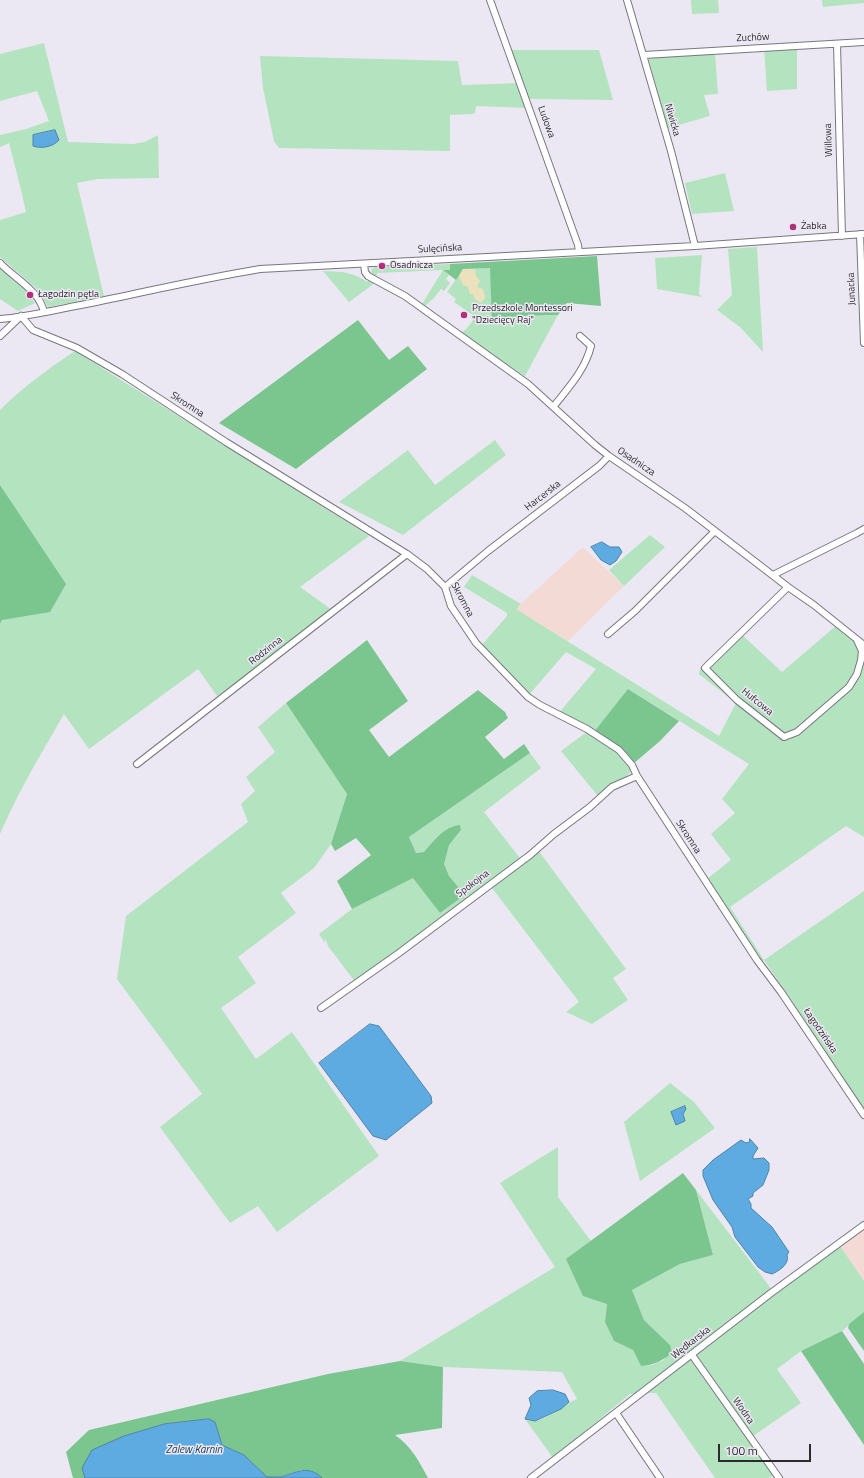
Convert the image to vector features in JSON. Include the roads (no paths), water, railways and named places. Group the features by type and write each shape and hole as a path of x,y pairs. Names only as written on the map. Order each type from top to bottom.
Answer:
{"street":[{"name":"Ludowa","path":"490,0 540,135 578,245 579,252"},
{"name":"Niwicka","path":"627,0 644,55 687,211 695,246"},
{"name":"Zuchów","path":"644,55 864,42"},
{"name":"Willowa","path":"836,44 842,236"},
{"name":"Sulęcińska","path":"0,319 44,312 215,276 260,269 695,246 862,234"},
{"name":"Junacka","path":"862,234 864,343"},
{"path":"0,262 30,289 42,304 44,312"},
{"name":"Osadnicza","path":"364,264 365,272 368,276 405,296 528,384 609,456 685,508 788,587 814,605 864,645"},
{"path":"0,336 21,316"},
{"name":"Skromna","path":"21,316 33,330 77,348 122,374 226,442 407,554 427,568 446,587 451,606 476,643 528,697 540,705 587,729 619,750 632,765 637,776 757,960"},
{"path":"554,406 574,381 588,358 591,346 580,336"},
{"name":"Harcerska","path":"446,587 488,551 599,466 609,456"},
{"path":"773,575 864,529"},
{"path":"608,634 635,611 715,531"},
{"name":"Rodzinna","path":"137,764 407,554"},
{"name":"Hufcowa","path":"788,587 705,668 737,700 784,737 797,732 849,687 857,674 861,660 862,651 857,639"},
{"name":"Spokojna","path":"321,1008 399,953 530,855 612,788 637,776"},
{"name":"Łagodzińska","path":"757,960 781,992 864,1115"},
{"name":"Wędkarska","path":"531,1478 777,1288 864,1225"},
{"name":"Wodna","path":"692,1355 779,1478"},
{"path":"616,1413 660,1478"}],"water":[{"path":"55,130 59,140 54,144 47,147 33,146 33,135"},
{"path":"602,542 610,547 619,547 622,552 616,561 610,565 601,560 591,547"},
{"path":"370,1024 379,1026 431,1096 432,1103 386,1140 373,1136 319,1063"},
{"path":"685,1106 686,1109 683,1114 685,1121 676,1125 671,1112"},
{"path":"750,1139 758,1148 753,1156 753,1159 764,1158 769,1163 769,1170 763,1185 753,1193 753,1196 748,1199 751,1204 751,1208 772,1227 789,1252 785,1264 781,1269 772,1274 765,1272 758,1267 735,1237 732,1227 713,1200 703,1176 703,1170 713,1160 741,1140 746,1143 749,1142"},
{"path":"553,1390 565,1394 569,1402 561,1409 535,1421 525,1419 531,1405 529,1398 537,1391"},
{"name":"Zalew Karnin","path":"209,1419 215,1422 222,1445 244,1455 267,1477 280,1477 307,1470 312,1471 322,1478 85,1478 82,1468 92,1450 124,1436 164,1424"}],"place":[{"name":"Żabka","path":"793,227"},
{"name":"Osadnicza","path":"382,266"},
{"name":"Łagodzin pętla","path":"30,295"},
{"name":"Przedszkole Montessori \"Dziecięcy Raj\"","path":"464,315"}]}
